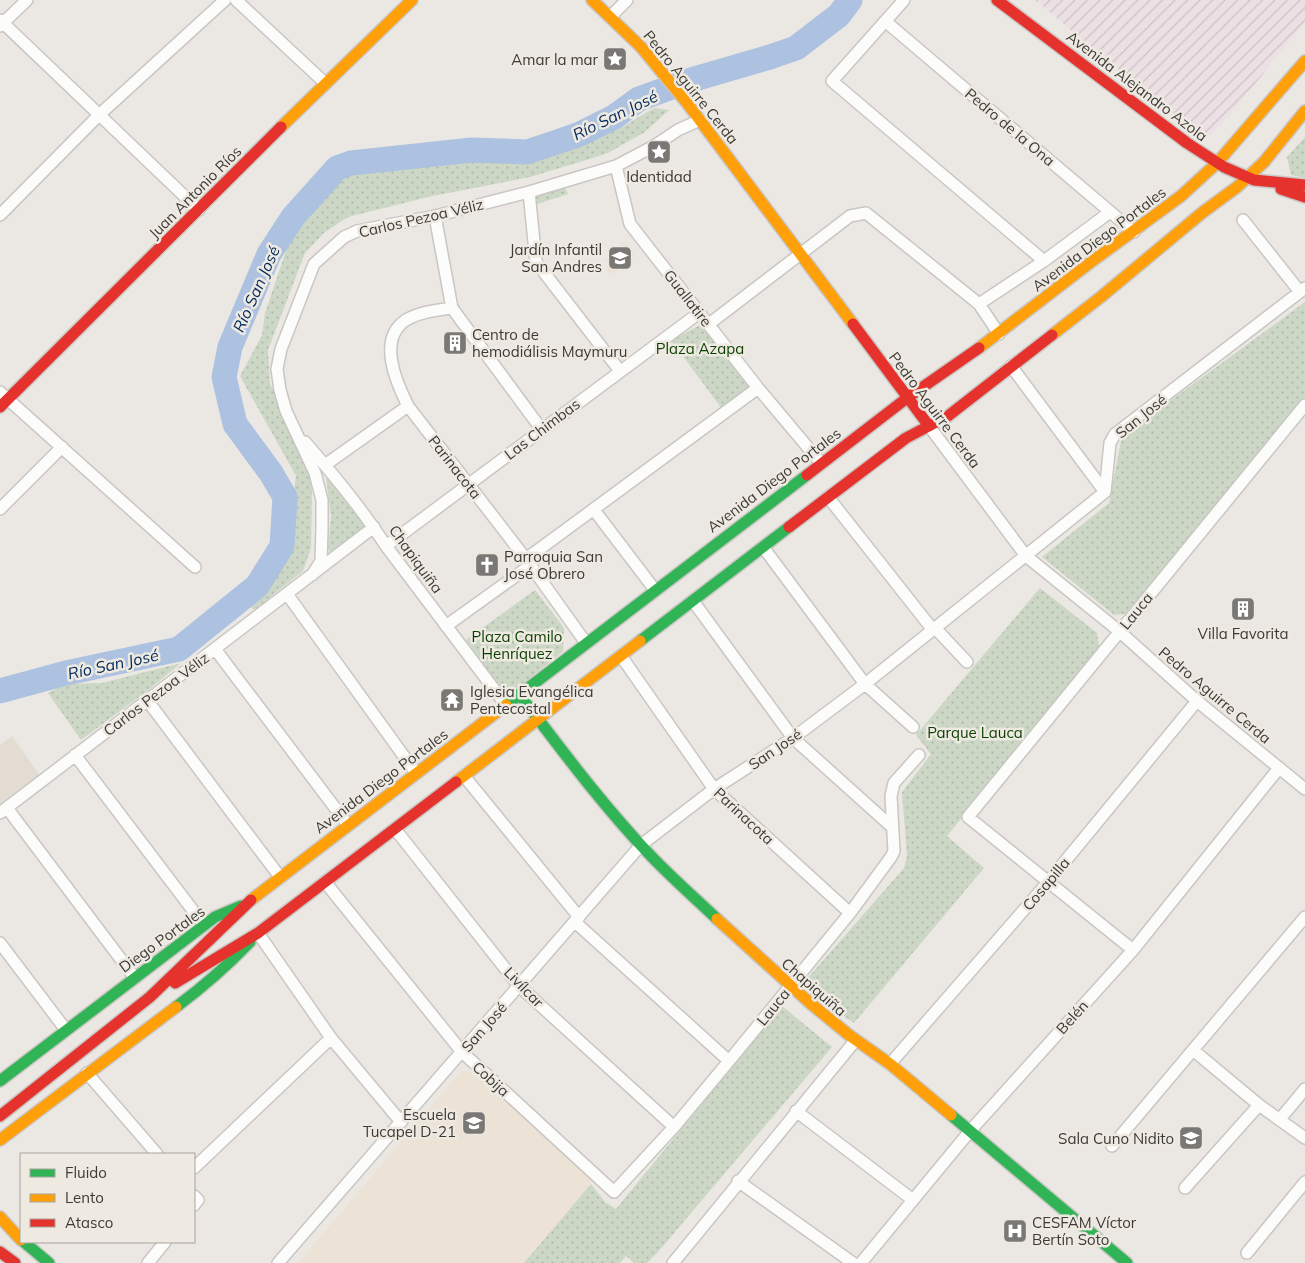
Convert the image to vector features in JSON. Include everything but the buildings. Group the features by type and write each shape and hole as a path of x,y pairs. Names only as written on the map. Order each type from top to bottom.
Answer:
{"main road":[{"name":"Juan Antonio Ríos","path":"3,399 199,210 412,0"},
{"name":"Pedro Aguirre Cerda","path":"592,0 648,54 687,103 929,426"},
{"name":"Avenida Alejandro Azola","path":"997,0 1179,137 1218,163 1247,178 1305,185"},
{"name":"Avenida Diego Portales","path":"243,906 821,463 907,398 999,334 1091,262 1181,196 1218,163 1305,60"},
{"path":"0,1140 204,986 258,934 394,829 906,438 948,416 1102,296 1247,178 1264,162 1304,115"},
{"name":"Avenida Alejandro Azola","path":"1268,182 1284,191 1305,198"},
{"name":"Chapiquiña","path":"519,694 641,845 789,987 854,1041 890,1064 1127,1263"},
{"name":"Diego Portales","path":"0,1081 204,925 243,906"},
{"name":"Diego Portales","path":"0,1116 150,997 243,906"},
{"name":"Diego Portales","path":"150,997 258,934"},
{"path":"0,1217 20,1239"},
{"path":"24,1243 49,1263"},
{"path":"0,1252 15,1263"}],"street":[{"path":"27,0 1,23 199,210"},
{"path":"0,215 99,115 225,0"},
{"path":"236,0 326,84"},
{"path":"610,17 626,0"},
{"path":"904,0 832,80 1044,261"},
{"name":"Pedro de la Ona","path":"885,21 1134,232"},
{"name":"Carlos Pezoa Véliz","path":"312,574 320,561 322,500 315,473 286,411 277,369 281,349 314,264 344,237 357,230 435,216 529,192 616,166 654,146 678,130 700,120"},
{"name":"Guallatire","path":"616,166 630,224 698,313 709,324 758,388 821,463"},
{"path":"529,192 536,262 620,371"},
{"path":"709,324 850,216 866,212 979,304 999,334"},
{"name":"Avenida Diego Portales","path":"979,304 1044,261 1110,212"},
{"path":"435,216 452,308 542,430"},
{"path":"1243,220 1303,290"},
{"name":"San José","path":"278,1263 641,845 714,789 793,738 865,684 1105,492 1110,443 1115,434 1303,290"},
{"name":"Parinacota","path":"452,308 419,314 406,320 398,327 391,341 393,369 398,386 408,406 528,562 586,643"},
{"name":"Las Chimbas","path":"386,546 698,313"},
{"path":"1010,366 1105,492"},
{"path":"446,626 594,510 758,388"},
{"path":"3,399 62,447 195,567"},
{"name":"Lauca","path":"1048,882 968,817 1305,405"},
{"path":"325,465 408,406"},
{"name":"Pedro Aguirre Cerda","path":"929,426 1026,556 1119,632 1197,701 1305,789"},
{"name":"Chapiquiña","path":"298,435 325,465 374,527 386,546 506,704"},
{"path":"0,509 62,447"},
{"path":"828,497 935,629 967,662"},
{"path":"594,510 655,590"},
{"name":"Carlos Pezoa Véliz","path":"4,810 374,527"},
{"path":"763,547 865,684 912,728"},
{"path":"287,594 416,773"},
{"path":"693,601 793,738 892,827"},
{"path":"215,649 348,825"},
{"name":"Parinacota","path":"621,656 714,789 850,913"},
{"path":"147,700 280,878"},
{"name":"Cosapilla","path":"890,1064 1048,882 1197,701"},
{"path":"76,755 204,925"},
{"name":"Lauca","path":"614,1192 674,1127 729,1061 850,913 893,854 892,787 919,755"},
{"name":"Belén","path":"860,1263 970,1131 1133,950 1279,768"},
{"path":"464,776 577,919 729,1061"},
{"path":"4,810 135,978"},
{"name":"Livílcar","path":"394,829 519,986 674,1127"},
{"name":"Cobija","path":"325,882 462,1052 614,1192"},
{"path":"1048,882 1133,950"},
{"path":"1112,1146 1305,917"},
{"path":"258,934 331,1038 401,1122"},
{"path":"0,943 66,1030"},
{"path":"195,1167 331,1038"},
{"path":"672,1263 854,1041"},
{"path":"1193,1050 1259,1104 1305,1138"},
{"path":"87,1073 156,1153"},
{"path":"1280,1119 1305,1089"},
{"path":"1185,1188 1259,1104"},
{"path":"796,1111 913,1200"},
{"path":"738,1181 853,1263"},
{"path":"1247,1253 1305,1182"},
{"path":"148,1263 164,1243"}],"shaded area":[{"path":"1035,0 1305,0 1305,22 1238,105 1204,141"},
{"name":"Jardín Infantil San Andres","path":"623,241 635,256 610,275 606,269 610,265 606,260"},
{"path":"12,736 41,777 0,805 0,745"},
{"name":"Escuela Tucapel D-21","path":"461,1071 470,1072 590,1174 591,1184 524,1263 298,1263"}],"green space":[{"path":"654,108 669,110 645,132 608,153 530,177 428,197 348,217 325,232 305,253 268,350 270,383 303,453 312,488 311,548 303,571 254,610 248,604 274,575 287,539 296,476 240,376 262,335 265,313 289,242 319,203 334,179 346,171 360,168 381,170 446,155 486,159 577,142 622,127"},
{"path":"1305,137 1305,178 1291,175 1287,157"},
{"path":"565,187 568,194 537,204 535,195"},
{"path":"1305,302 1305,397 1125,614 1114,615 1042,557 1109,503 1122,436"},
{"name":"Plaza Azapa","path":"700,325 710,330 751,386 722,409 671,340"},
{"path":"326,477 365,527 330,553 328,548 331,516"},
{"name":"Parque Lauca","path":"1040,588 1097,633 1099,646 947,836 984,868 854,1023 808,992 806,980 904,868 907,856 902,792 931,754 916,735"},
{"name":"Plaza Camilo Henríquez","path":"535,590 564,628 563,651 519,688 502,689 466,640"},
{"path":"181,663 151,688 81,740 48,693 65,684 102,683"},
{"path":"782,1006 832,1047 647,1263 634,1263 626,1256 620,1263 524,1263 591,1184 605,1202 616,1209"}],"waterway":[{"name":"Río San José","path":"0,691 66,673 179,649 257,586 282,546 285,497 271,473 235,424 224,377 230,347 269,254 293,217 337,168 351,163 472,150 527,152 580,134 614,117 639,99 691,80 796,48 839,15 850,0"}],"traffic: fast":[{"path":"506,705 807,475"},
{"path":"640,641 789,527"},
{"path":"519,694 583,777 633,837 717,919"},
{"path":"0,1081 215,917 241,906"},
{"path":"176,1007 196,992 250,942"},
{"path":"951,1115 1127,1263"},
{"path":"25,1243 49,1263"}],"traffic: slow":[{"path":"281,127 412,0"},
{"path":"592,0 641,47 687,103 853,324"},
{"path":"979,348 1181,196 1217,163 1305,61"},
{"path":"1052,335 1203,212 1237,187 1264,162 1305,111"},
{"path":"456,782 640,641"},
{"path":"251,900 506,705"},
{"path":"717,919 810,1003 849,1035 890,1064 951,1115"},
{"path":"0,1140 176,1007"},
{"path":"0,1217 20,1239"}],"traffic: jam":[{"path":"997,0 1187,143 1224,167 1254,180 1305,185"},
{"path":"0,407 281,127"},
{"path":"1281,189 1305,197"},
{"path":"853,324 929,426"},
{"path":"789,527 906,438 948,416 1052,335"},
{"path":"807,475 907,398 979,348"},
{"path":"175,983 258,933 456,782"},
{"path":"0,1116 150,997 251,900"},
{"path":"0,1252 15,1263"}],"place":[{"name":"Amar la mar","path":"615,59"},
{"name":"Identidad","path":"659,152"},
{"name":"Jardín Infantil San Andres","path":"620,258"},
{"name":"Centro de hemodiálisis Maymuru","path":"455,343"},
{"name":"Parroquia San José Obrero","path":"487,565"},
{"name":"Villa Favorita","path":"1243,609"},
{"name":"Iglesia Evangélica Pentecostal","path":"452,700"},
{"name":"Escuela Tucapel D-21","path":"474,1123"},
{"name":"Sala Cuno Nidito","path":"1191,1138"},
{"name":"CESFAM Víctor Bertín Soto","path":"1015,1231"}]}
